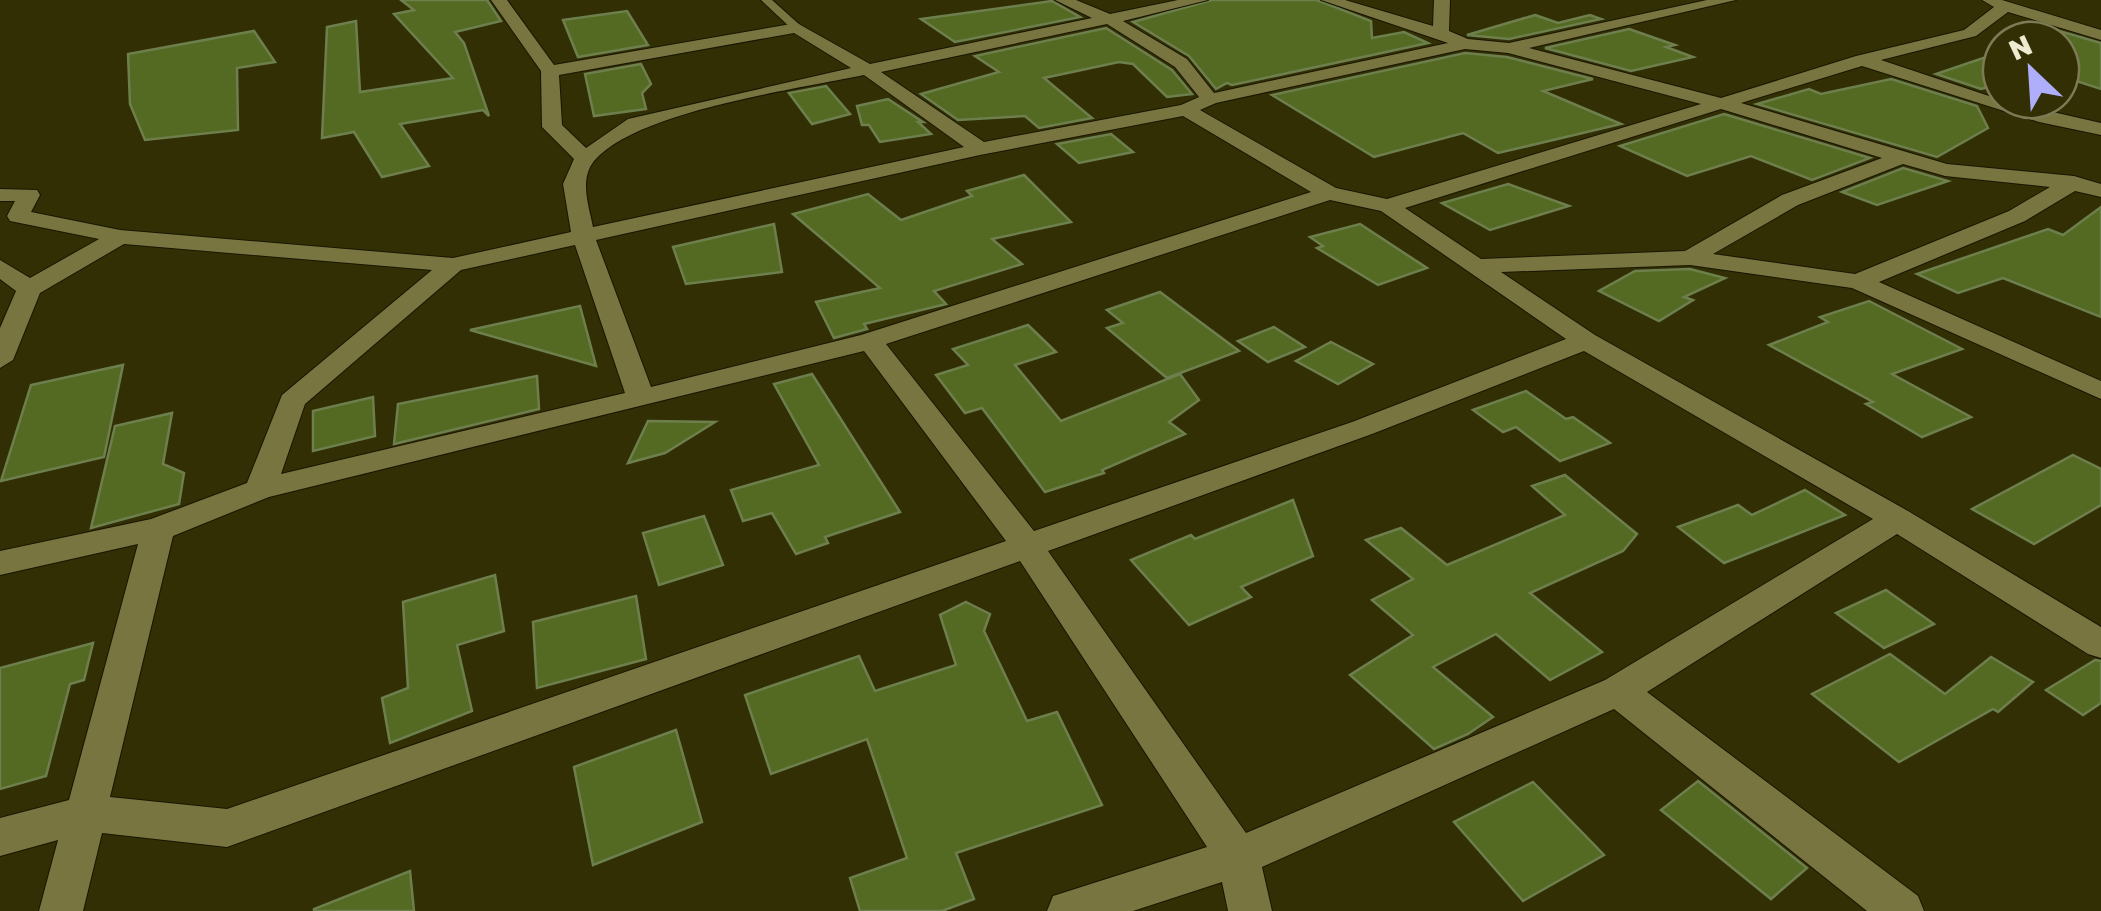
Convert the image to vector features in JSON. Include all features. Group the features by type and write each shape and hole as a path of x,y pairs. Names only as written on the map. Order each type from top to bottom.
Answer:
{"street":[{"path":"499,0 550,71 552,127 586,158"},
{"path":"1063,0 1109,19 1180,63 1210,100"},
{"path":"641,398 583,236 574,184 586,158 635,123 866,69 1200,0"},
{"path":"1330,0 1441,33 1465,44"},
{"path":"1441,33 1442,0"},
{"path":"1508,48 1728,0"},
{"path":"1985,0 2101,35"},
{"path":"1388,206 1862,60 1970,33 2006,6"},
{"path":"550,71 796,28 866,69 980,150"},
{"path":"7,246 120,238 452,265 980,150 1186,110 1210,100 1465,44 1508,48 1720,103 1946,170 2070,183 2101,191"},
{"path":"1862,60 2046,118 2101,129"},
{"path":"1186,110 1329,193 1388,206 1586,342 1896,519 2101,644"},
{"path":"1690,258 1790,200 1902,157"},
{"path":"1946,170 2017,216"},
{"path":"1858,282 2017,216 2070,183 2101,173"},
{"path":"0,563 158,528 260,489 870,342 1329,193"},
{"path":"0,195 28,195 7,246 29,289"},
{"path":"0,360 29,289 120,238"},
{"path":"1478,266 1690,258 1858,282 2101,391"},
{"path":"260,489 292,401 452,265"},
{"path":"870,342 1026,544 1238,857 1250,911"},
{"path":"0,837 89,813 227,828 1362,428 1586,342"},
{"path":"1069,911 1238,857 1618,690 1896,519"},
{"path":"62,911 158,528"},
{"path":"1618,690 1902,911"}],"lane":[{"path":"766,0 796,28"}],"building":[{"path":"401,0 487,0 501,21 455,32 464,43 489,116 483,110 400,124 429,166 382,177 354,132 322,138 327,27 356,21 360,92 453,78 394,14 414,10"},
{"path":"1212,0 1317,0 1371,21 1372,38 1404,32 1428,43 1227,83 1216,89 1189,56 1133,22"},
{"path":"1052,1 1080,17 955,42 921,19"},
{"path":"627,11 648,45 578,57 563,20"},
{"path":"1535,15 1558,23 1590,15 1601,19 1509,39 1467,35"},
{"path":"1106,28 1172,70 1192,94 1167,97 1133,64 1119,62 1044,78 1092,118 1039,128 1025,116 958,120 921,94 999,72 975,56"},
{"path":"1629,29 1675,45 1666,47 1693,57 1631,71 1545,48"},
{"path":"254,31 275,62 237,68 238,130 145,140 130,104 128,54"},
{"path":"2081,37 2101,43 2101,89 2081,82"},
{"path":"1465,53 1507,57 1593,79 1543,91 1621,124 1498,153 1463,133 1374,157 1272,95"},
{"path":"1981,59 1981,89 1936,74"},
{"path":"641,64 651,84 642,93 646,109 594,116 585,74"},
{"path":"1891,79 1977,106 1988,128 1937,157 1757,104 1809,89 1821,94"},
{"path":"826,86 850,114 812,124 789,93"},
{"path":"888,99 923,122 918,122 931,134 880,142 869,125 862,125 857,106"},
{"path":"1724,114 1870,158 1812,180 1751,156 1687,176 1620,146"},
{"path":"1111,134 1133,152 1079,163 1057,144"},
{"path":"1903,168 1948,181 1877,205 1842,192"},
{"path":"1024,175 1071,222 992,239 1022,264 934,291 946,304 864,324 867,329 834,338 816,302 880,288 793,214 868,194 901,220 972,196 967,191"},
{"path":"1508,184 1569,206 1490,230 1442,203"},
{"path":"2101,207 2101,317 2003,278 1958,293 1917,274 2048,229 2063,235"},
{"path":"774,224 782,272 686,284 673,247"},
{"path":"1360,224 1427,268 1378,285 1317,248 1323,246 1310,237"},
{"path":"1690,269 1725,278 1684,297 1693,300 1659,321 1599,291 1635,271"},
{"path":"1160,292 1239,351 1167,378 1107,328 1123,323 1107,310"},
{"path":"1869,301 1962,349 1892,374 1971,417 1922,437 1866,404 1873,402 1769,345 1828,322 1820,317"},
{"path":"580,306 596,366 470,330"},
{"path":"1028,325 1056,352 1015,365 1061,421 1180,374 1199,400 1169,422 1185,434 1102,470 1104,473 1045,492 982,408 965,413 936,375 968,365 953,349"},
{"path":"1274,327 1305,347 1268,362 1238,341"},
{"path":"1331,342 1373,364 1338,384 1296,361"},
{"path":"123,365 104,457 1,481 31,385"},
{"path":"812,374 900,512 825,537 828,543 796,554 772,513 743,521 731,490 819,465 774,384"},
{"path":"537,376 539,409 394,444 398,404"},
{"path":"1526,391 1610,443 1560,461 1516,427 1503,432 1473,410"},
{"path":"373,397 375,436 313,451 313,411"},
{"path":"172,413 163,464 184,473 179,504 91,528 115,426"},
{"path":"648,421 715,422 665,453 628,463"},
{"path":"2073,455 2101,469 2101,505 2034,544 1972,509"},
{"path":"1565,475 1637,534 1623,551 1530,593 1602,652 1550,680 1496,634 1433,667 1493,717 1468,734 1434,749 1350,675 1413,635 1372,600 1413,579 1366,540 1401,528 1447,565 1565,515 1532,486"},
{"path":"1805,490 1845,515 1724,563 1678,527 1738,505 1752,515"},
{"path":"1293,500 1313,556 1241,587 1251,597 1189,625 1131,560 1191,535 1195,539"},
{"path":"704,516 723,565 659,585 643,533"},
{"path":"495,575 504,631 457,645 472,711 390,743 382,698 408,688 403,602"},
{"path":"1886,590 1934,624 1884,648 1836,613"},
{"path":"636,596 646,659 537,688 533,622"},
{"path":"966,602 990,614 984,631 1027,721 1057,712 1102,805 956,853 974,899 942,911 860,911 850,878 907,858 867,739 771,774 745,695 859,656 875,691 956,665 940,615"},
{"path":"93,643 84,680 70,684 46,776 0,789 0,668"},
{"path":"1890,654 1945,694 1991,657 2033,682 1998,712 1993,709 1899,762 1812,694"},
{"path":"2095,660 2101,661 2101,703 2083,715 2046,690"},
{"path":"676,730 702,822 593,865 574,767"},
{"path":"1698,781 1807,868 1771,899 1661,810"},
{"path":"1533,782 1604,855 1523,901 1454,822"},
{"path":"410,871 414,911 314,911 314,909"}]}
